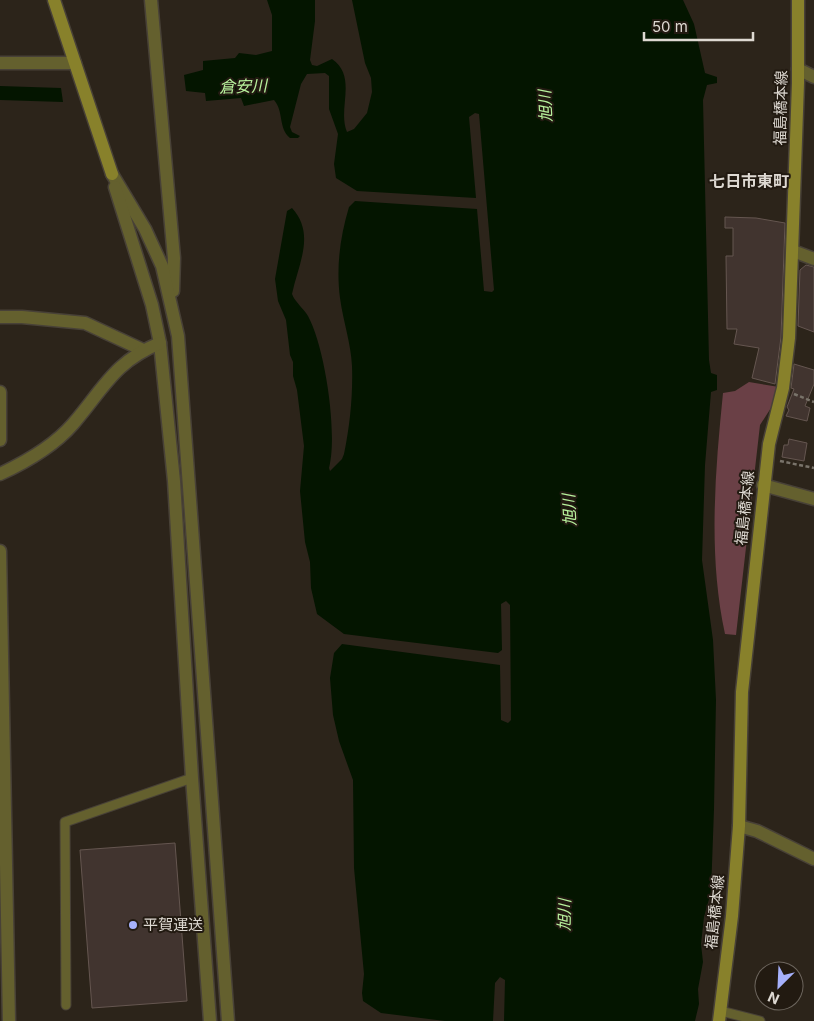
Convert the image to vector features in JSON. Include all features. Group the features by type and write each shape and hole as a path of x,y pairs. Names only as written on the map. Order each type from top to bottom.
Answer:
{"main road":[{"path":"54,0 112,174"},
{"name":"福島橋本線","path":"720,1016 739,826 742,692 763,485 772,424 783,389 789,338 798,69 798,0"}],"street":[{"path":"151,0 174,258 172,304"},
{"path":"0,63 75,63"},
{"path":"798,69 814,77"},
{"path":"112,174 145,229 162,266 172,304 181,366 228,1021"},
{"path":"112,174 118,199 152,305 160,343 174,481 192,778 210,1021"},
{"path":"793,251 814,259"},
{"path":"0,317 22,317 85,323 142,350"},
{"path":"0,474 23,463 54,441 73,424 96,393 121,366 142,350 160,343"},
{"path":"0,392 0,440"},
{"path":"763,485 814,499"},
{"path":"0,551 9,1021"},
{"path":"739,826 756,831 814,859"}],"lane":[{"path":"66,1005 65,822 192,778"},
{"path":"720,1016 760,1021"}],"path":[{"path":"783,389 814,402"},
{"path":"767,459 814,468"}],"shaded area":[{"path":"749,382 779,387 776,400 760,425 736,635 725,634 716,574 716,484 723,393 735,391"}],"water":[{"path":"267,0 315,0 315,21 310,60 312,65 317,66 332,59 340,66 346,84 344,113 347,132 354,129 367,113 372,92 371,78 365,63 352,0 683,0 694,24 705,73 717,77 717,83 707,85 703,100 709,360 711,373 717,375 717,390 711,392 705,465 702,560 713,640 716,700 714,809 711,892 704,917 701,944 703,962 698,989 699,1004 695,1021 504,1021 505,980 500,977 495,983 493,1021 445,1021 381,1013 363,1001 364,974 354,868 353,780 339,741 333,715 330,678 334,653 342,644 500,665 501,720 508,723 511,720 510,605 506,601 501,604 502,650 498,653 344,634 317,614 311,588 310,562 305,542 300,491 304,446 297,390 293,376 293,362 290,355 286,320 278,301 275,279 287,211 292,208 303,228 304,239 301,261 292,294 308,316 320,348 331,413 330,471 342,459 344,454 351,399 351,357 341,307 338,275 341,241 349,207 355,201 477,209 484,291 492,292 494,290 479,114 475,113 469,117 476,198 357,191 336,178 334,164 338,134 329,109 329,76 325,73 307,74 301,84 290,127 292,132 300,136 298,138 290,138 286,134 279,109 274,100 244,106 241,98 206,101 205,93 186,91 184,75 203,70 203,61 235,58 239,53 256,55 272,51 272,15"},
{"path":"0,86 61,88 63,102 0,100"}],"building":[{"path":"725,217 756,218 785,223 781,337 775,384 752,378 759,348 734,344 737,329 727,329 726,256 733,256 733,228 725,228"},
{"path":"806,265 814,267 814,332 798,326 800,270"},
{"path":"794,364 814,370 814,384 805,406 810,408 807,421 786,416 789,410 787,407 794,389 791,388"},
{"path":"789,439 807,443 804,461 782,457 784,445 788,445"},
{"name":"平賀運送","path":"175,843 187,1001 92,1008 80,850"}],"place":[{"name":"平賀運送","path":"133,925"}],"district":[{"name":"七日市東町","path":"749,181"}],"water label":[{"name":"倉安川","path":"243,86"},
{"name":"旭川","path":"545,106"},
{"name":"旭川","path":"569,510"},
{"name":"旭川","path":"564,915"}]}
